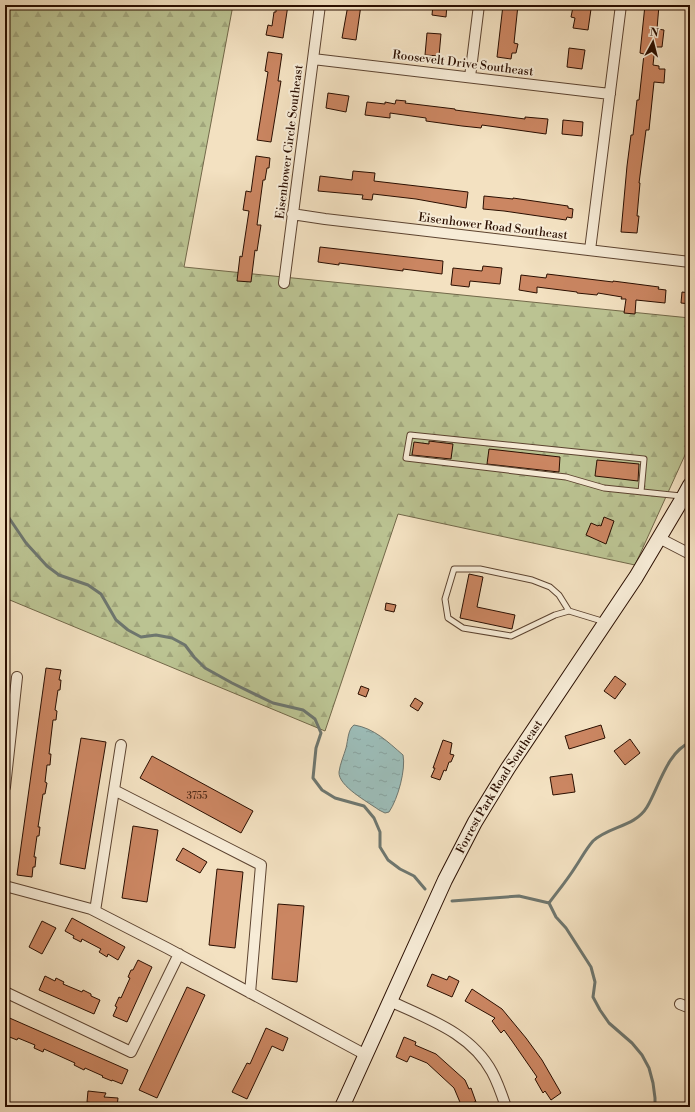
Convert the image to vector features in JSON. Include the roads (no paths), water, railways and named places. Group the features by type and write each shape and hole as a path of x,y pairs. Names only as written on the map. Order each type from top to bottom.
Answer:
{"street":[{"name":"Eisenhower Circle Southeast","path":"284,283 320,5"},
{"path":"470,77 479,5"},
{"path":"590,250 621,5"},
{"name":"Roosevelt Drive Southeast","path":"313,59 610,94"},
{"name":"Eisenhower Road Southeast","path":"292,214 690,262"},
{"name":"Forrest Park Road Southeast","path":"342,1107 445,880 476,822 508,768 636,577 687,491"},
{"path":"659,538 690,554"},
{"path":"5,787 17,677"},
{"path":"95,911 121,746"},
{"path":"114,790 261,865 250,993"},
{"path":"5,886 95,911 179,954 366,1055"},
{"path":"5,992 131,1052 179,954"},
{"path":"390,1001 451,1030 468,1042 482,1056 492,1071 500,1088 506,1107"},
{"path":"680,1004 690,1008"}],"lane":[{"path":"641,492 644,459 410,435 406,458 566,477 604,488 641,492 687,491"},
{"path":"569,611 559,595 550,587 532,580 480,570 454,569 445,599 448,618 463,628 511,636 555,615 569,611 606,622"}],"water":[{"path":"354,725 374,732 403,755 404,761 402,776 395,800 389,812 385,813 379,810 361,798 343,783 340,777 339,772 348,735 350,729"}],"waterway":[{"path":"5,512 26,543 47,566 59,575 88,585 101,594 116,620 128,630 141,637 156,635 172,638 185,645 205,668 273,703 303,710 315,719 321,733 316,748 313,778 322,790 335,798 364,806 374,818 380,832 380,847 388,860 400,869 414,876 425,889"},
{"path":"549,903 570,876 593,841 606,832 629,823 642,814 647,807 664,771 676,753 682,747 690,743"},
{"path":"452,901 519,896 549,903"},
{"path":"549,903 556,917 566,928 591,967 595,982 593,997 600,1010 609,1023 632,1043 642,1055 649,1068 653,1083 655,1107"}]}
